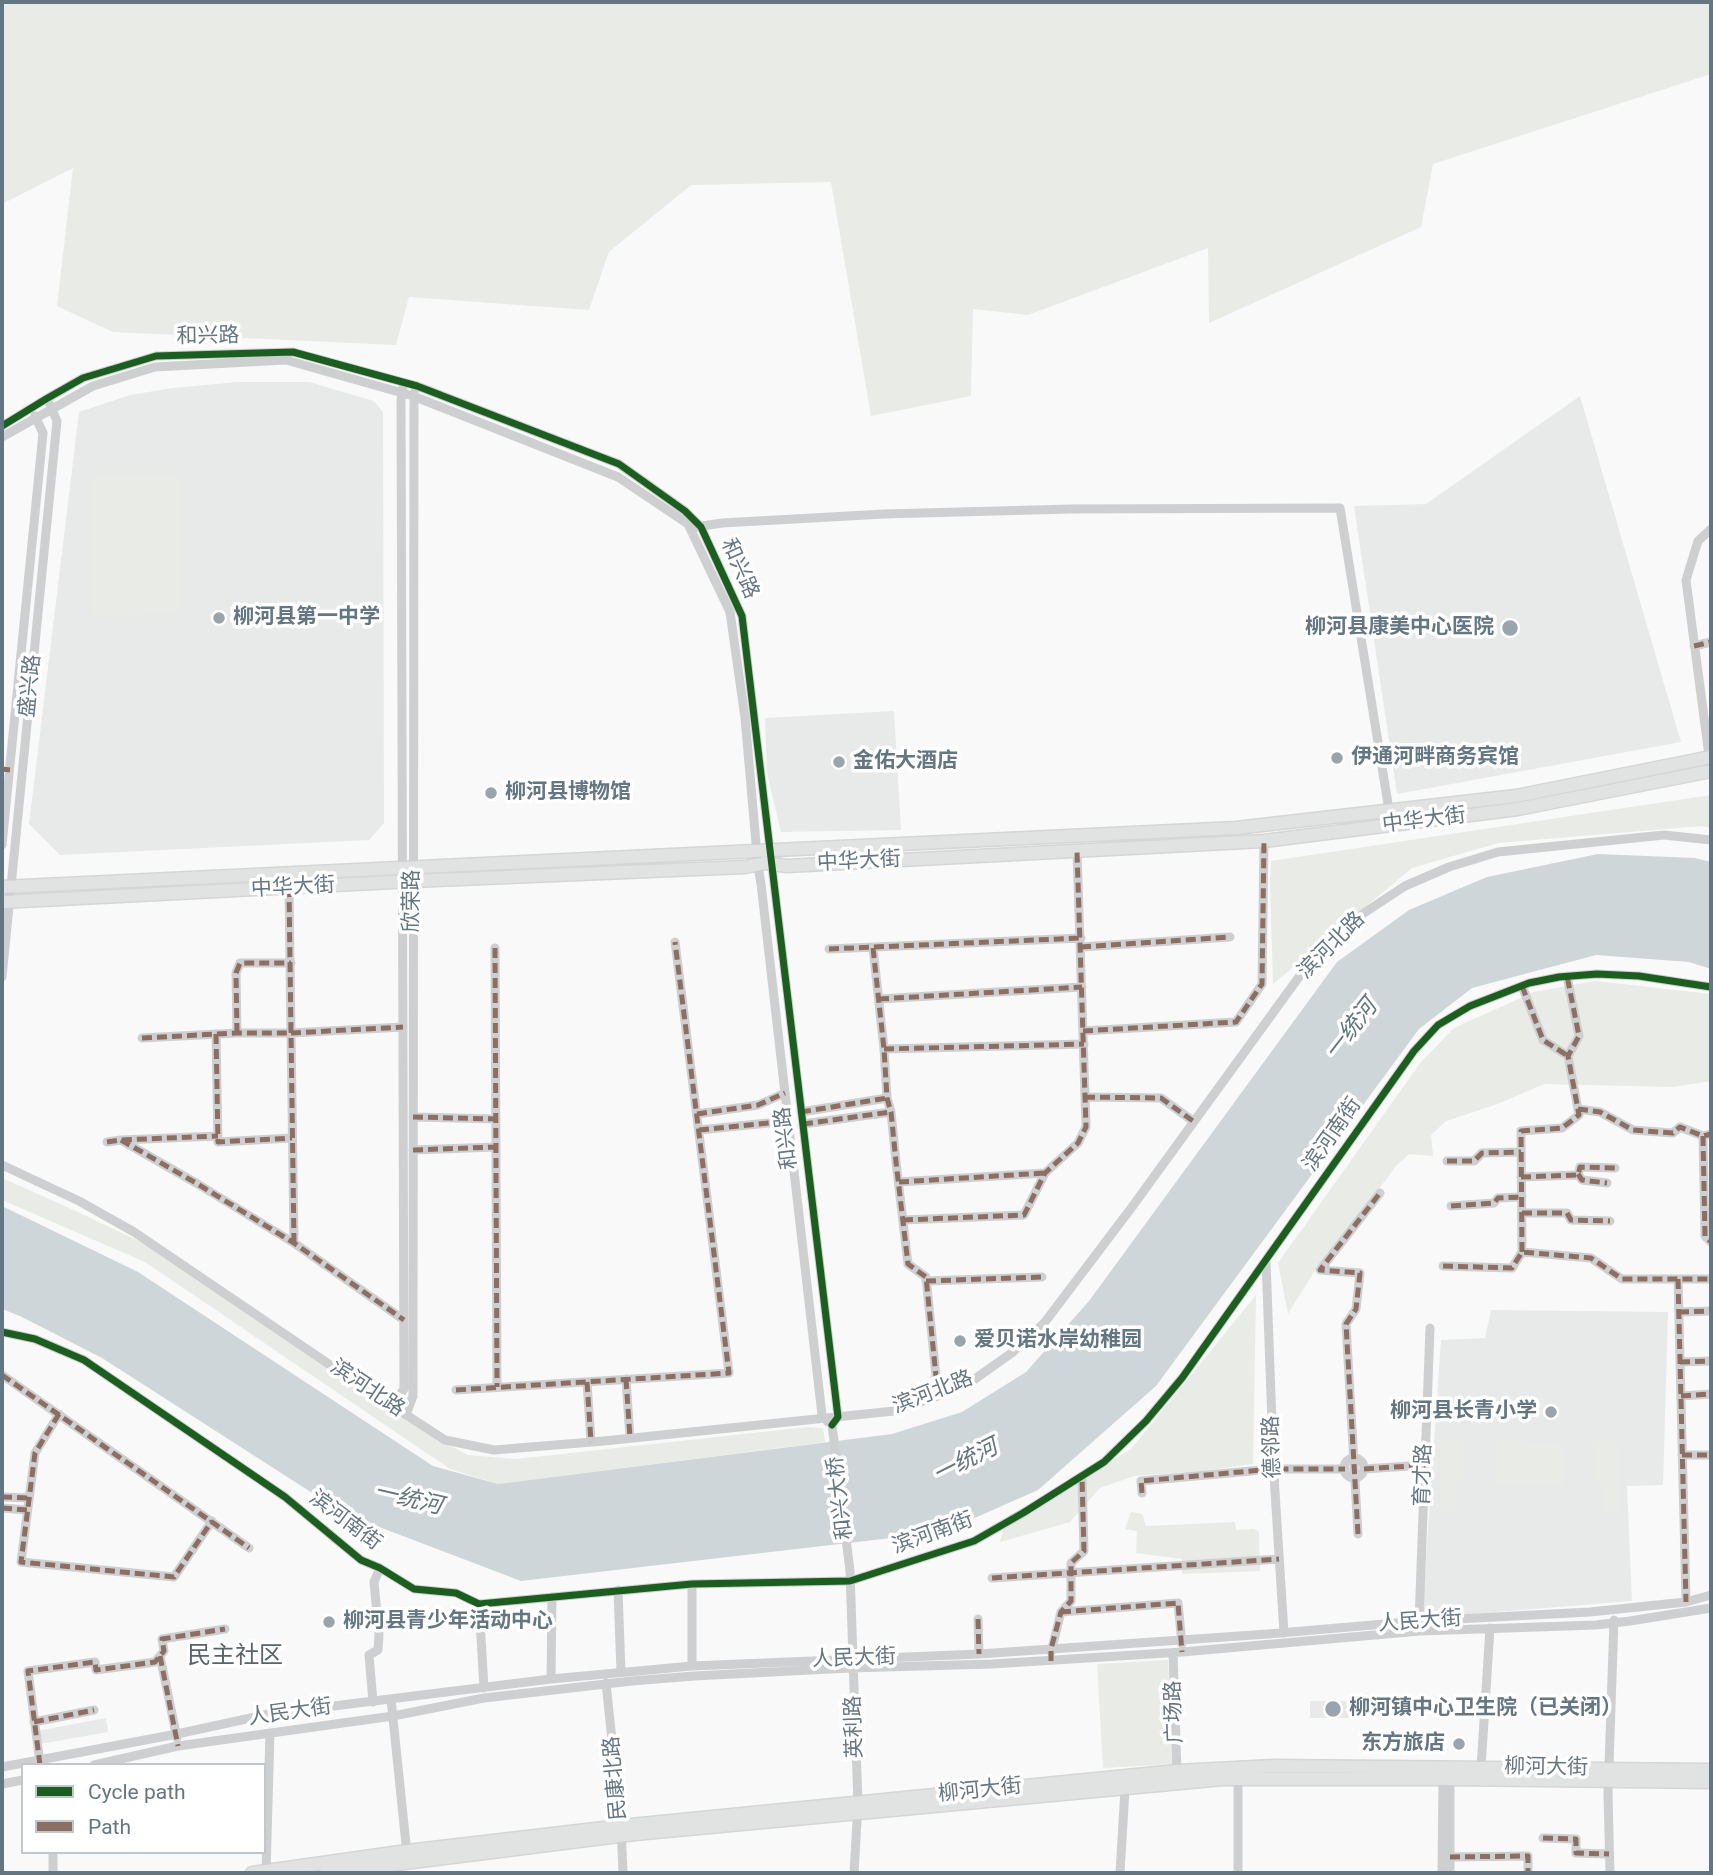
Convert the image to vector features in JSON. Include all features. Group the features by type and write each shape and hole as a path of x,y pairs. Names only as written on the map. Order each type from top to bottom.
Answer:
{"main road":[{"name":"中华大街","path":"6,887 758,866 766,863 787,866 1264,841 1518,809 1711,764"},
{"name":"中华大街","path":"6,902 289,888 408,875 764,851 1236,828 1516,796 1711,764"},
{"name":"柳河大街","path":"253,1873 1177,1771 1274,1766 1481,1768 1711,1782"},
{"name":"柳河大街","path":"858,1808 1238,1779 1447,1779 1711,1770"},
{"name":"柳河大街","path":"326,1873 407,1857"}],"street":[{"name":"和兴路","path":"2,426 83,378 156,356 293,352 403,387 413,396 618,477 688,524 730,611 764,851 772,864 835,1421"},
{"name":"和兴路","path":"2,437 93,386 155,367 286,360 403,387 417,386 619,464 685,511 701,527 742,617 764,851 758,866 824,1418"},
{"name":"欣荣路","path":"393,1405 404,1389 403,1027 408,875 413,396 417,386"},
{"name":"欣荣路","path":"403,387 413,1117 413,1396 406,1415"},
{"name":"盛兴路","path":"2,977 6,887 57,421 46,398"},
{"name":"盛兴路","path":"2,845 6,769 43,433 31,408"},
{"path":"690,528 722,523 884,514 1070,509 1339,508 1389,810"},
{"path":"1711,529 1698,541 1686,580 1711,764"},
{"path":"1694,646 1711,642"},
{"name":"滨河北路","path":"835,1421 894,1411 972,1381 1013,1352 1045,1322 1312,959 1364,913 1405,886 1449,867 1498,852 1664,835 1711,840"},
{"path":"1083,1031 1236,1022 1262,984 1264,841"},
{"path":"904,1220 1024,1215 1045,1173 1078,1143 1086,1127 1077,852"},
{"path":"289,888 294,1243"},
{"path":"829,949 1230,937"},
{"path":"456,1390 729,1373 675,942"},
{"path":"495,948 497,1387"},
{"path":"873,948 887,1098 891,1112 908,1264 926,1277 938,1396"},
{"path":"237,1033 236,973 240,963 291,963"},
{"path":"1443,1266 1512,1268 1522,1252 1521,1130 1562,1128 1579,1115 1568,1056 1579,1036 1567,976"},
{"name":"滨河南街","path":"2,1332 35,1339 84,1360 285,1497 361,1560 415,1588 456,1594 479,1604 692,1584 850,1576 974,1541 1104,1462 1146,1421 1182,1378 1414,1051 1438,1025 1469,1006 1522,986 1567,976 1639,976 1711,987"},
{"path":"1522,986 1543,1040 1568,1056"},
{"path":"879,999 1082,987"},
{"path":"142,1038 403,1027"},
{"path":"216,1034 218,1142 292,1138"},
{"path":"884,1049 1084,1044"},
{"path":"697,1114 758,1105 785,1093"},
{"path":"1085,1097 1161,1098 1193,1121"},
{"path":"801,1112 887,1098"},
{"path":"1578,1109 1600,1112 1633,1130 1673,1133 1680,1127 1707,1135 1708,1214 1705,1236 1711,1242"},
{"path":"803,1124 891,1112"},
{"path":"413,1117 496,1119"},
{"path":"699,1130 789,1121"},
{"path":"107,1142 218,1136"},
{"path":"121,1140 196,1182 294,1243 404,1320"},
{"path":"413,1150 496,1147"},
{"path":"1447,1161 1474,1161 1482,1153 1521,1152"},
{"name":"滨河北路","path":"2,1165 79,1201 134,1232 445,1440 494,1450 824,1418"},
{"path":"1607,1183 1582,1180 1578,1174 1580,1167 1615,1168"},
{"path":"899,1182 1045,1173"},
{"path":"1521,1177 1578,1174"},
{"path":"1358,1534 1346,1324 1356,1309 1360,1273 1320,1270 1380,1193"},
{"path":"1451,1206 1494,1203 1498,1198 1522,1197"},
{"path":"1522,1213 1567,1213 1571,1220 1609,1221"},
{"path":"1522,1252 1591,1258 1622,1279 1711,1279"},
{"name":"德邻路","path":"1266,1261 1273,1469 1284,1633"},
{"path":"926,1281 1042,1278"},
{"path":"1678,1279 1686,1602"},
{"path":"1679,1312 1711,1311"},
{"name":"育才路","path":"1419,1621 1430,1328"},
{"path":"1680,1362 1711,1361"},
{"path":"2,1375 249,1548"},
{"path":"626,1379 630,1438"},
{"path":"587,1382 591,1442"},
{"path":"1681,1396 1711,1394"},
{"path":"59,1415 35,1453 21,1562 174,1577 212,1521"},
{"path":"824,1418 835,1421"},
{"name":"和兴大桥","path":"835,1421 850,1576"},
{"path":"1682,1455 1711,1455"},
{"path":"1353,1458 1362,1462 1364,1469 1354,1478"},
{"path":"1345,1469 1348,1461 1353,1458"},
{"path":"1364,1469 1425,1465"},
{"path":"1142,1493 1141,1481 1273,1469 1345,1469"},
{"path":"1345,1469 1354,1478"},
{"path":"1051,1661 1051,1649 1061,1612 1070,1601 1071,1563 1084,1551 1082,1478"},
{"path":"2,1497 29,1498"},
{"path":"2,1508 27,1510"},
{"path":"992,1578 1279,1559"},
{"path":"373,1702 369,1655 378,1650 374,1582 380,1568"},
{"name":"英利路","path":"850,1576 858,1808 854,1873"},
{"path":"692,1584 692,1665"},
{"path":"618,1590 621,1672"},
{"name":"人民大街","path":"103,1763 178,1746 393,1716 484,1698 606,1683 1419,1621 1614,1609 1686,1602 1711,1595"},
{"path":"551,1679 552,1597"},
{"name":"广场路","path":"1061,1612 1178,1603 1182,1640 1177,1653 1177,1771"},
{"path":"479,1604 484,1688"},
{"name":"人民大街","path":"40,1762 269,1714 551,1679 692,1665 992,1664 1051,1661 1177,1653 1420,1631 1614,1623 1711,1608"},
{"path":"1610,1873 1609,1775 1614,1609"},
{"path":"978,1619 979,1654"},
{"path":"1481,1768 1489,1628"},
{"path":"40,1762 28,1671 95,1662 96,1670 155,1662 164,1650 162,1639 225,1629"},
{"path":"159,1656 178,1746"},
{"name":"民康北路","path":"606,1683 623,1873"},
{"path":"391,1699 407,1857"},
{"path":"34,1721 94,1710"},
{"path":"266,1872 270,1733"},
{"name":"人民大街","path":"2,1767 21,1764"},
{"path":"1238,1779 1238,1873"},
{"path":"1447,1779 1450,1873"},
{"path":"1442,1873 1447,1779"},
{"path":"2,1784 21,1780"},
{"path":"1120,1873 1125,1789"},
{"path":"1543,1838 1576,1839 1576,1853 1609,1854"},
{"path":"52,1854 53,1873"},
{"path":"1450,1857 1528,1856 1528,1873"}],"shaded area":[{"path":"2,2 1711,2 1711,74 1433,164 1421,227 1209,323 1208,248 1028,315 973,309 971,396 871,416 831,182 691,185 609,252 589,310 409,297 396,345 113,332 57,306 73,168 2,204"},
{"name":"柳河县第一中学","path":"237,382 309,382 374,401 383,412 384,823 369,840 60,855 29,824 79,412 130,395"},
{"name":"柳河县康美中心医院","path":"1580,396 1681,742 1397,794 1354,506 1426,504"},
{"path":"93,476 181,476 181,613 93,615"},
{"name":"金佑大酒店","path":"894,711 901,830 781,832 767,773 765,718"},
{"path":"1711,795 1711,828 1702,826 1498,843 1412,868 1273,984 1271,861"},
{"path":"1595,981 1711,994 1711,1081 1673,1087 1544,1084 1500,1103 1446,1121 1431,1135 1433,1156 1409,1154 1396,1166 1352,1226 1317,1267 1288,1314 1278,1263 1421,1062 1454,1028 1534,992"},
{"path":"2,1178 141,1242 435,1438 468,1455 516,1459 808,1427 823,1428 825,1442 498,1484 450,1469 145,1262 2,1200"},
{"path":"1256,1295 1253,1464 1134,1476 1100,1488 1070,1522 1000,1542 1004,1526 1131,1449"},
{"name":"柳河县长青小学","path":"1491,1310 1668,1312 1663,1485 1627,1486 1632,1601 1422,1618 1441,1340 1485,1338"},
{"path":"1441,1440 1465,1441 1464,1482 1457,1483 1456,1511 1440,1511"},
{"path":"1496,1441 1564,1444 1564,1486 1496,1484"},
{"path":"1594,1442 1618,1442 1618,1513 1602,1513 1603,1484 1594,1484"},
{"path":"1131,1512 1142,1514 1146,1526 1235,1522 1236,1530 1254,1529 1259,1532 1260,1571 1182,1574 1182,1559 1136,1553 1137,1531 1125,1529"},
{"path":"1168,1660 1174,1764 1103,1768 1097,1664"},
{"name":"柳河镇中心卫生院（已关闭）","path":"1310,1701 1356,1701 1356,1718 1310,1718"},
{"path":"106,1718 108,1732 40,1744 37,1731"}],"water":[{"name":"一统河","path":"1598,854 1695,858 1711,862 1711,969 1689,962 1596,955 1472,988 1419,1029 1156,1386 1038,1490 943,1532 521,1581 345,1514 102,1358 2,1309 2,1206 138,1272 433,1466 498,1484 892,1434 962,1412 1026,1372 1089,1301 1337,962 1409,910 1487,877"}],"marked path":[{"path":"1694,646 1711,642"},
{"path":"2,769 10,770"},
{"path":"1083,1031 1236,1022 1262,984 1264,841"},
{"path":"903,1220 1024,1215 1045,1173 1078,1143 1086,1127 1077,852"},
{"path":"142,1038 291,1033 289,888"},
{"path":"1081,947 1230,937"},
{"path":"829,949 1081,938"},
{"path":"456,1390 729,1373 675,942"},
{"path":"495,948 497,1387"},
{"path":"873,948 887,1098 891,1112 908,1264 926,1277 938,1396"},
{"path":"237,1033 236,973 240,963 291,963"},
{"path":"1522,1252 1521,1131 1562,1128 1579,1115 1568,1056 1579,1036 1567,976"},
{"path":"1522,986 1543,1040 1568,1056"},
{"path":"879,999 1082,987"},
{"path":"294,1243 291,1033 403,1027"},
{"path":"216,1034 218,1142 292,1138"},
{"path":"884,1049 1084,1044"},
{"path":"697,1114 758,1105 785,1093"},
{"path":"1085,1097 1161,1098 1193,1121"},
{"path":"801,1112 887,1098"},
{"path":"1578,1109 1600,1112 1633,1130 1673,1133 1680,1127 1703,1136 1711,1134"},
{"path":"803,1124 891,1112"},
{"path":"413,1117 496,1119"},
{"path":"699,1130 788,1121"},
{"path":"107,1142 218,1136"},
{"path":"1703,1136 1705,1236 1711,1242"},
{"path":"121,1140 294,1243 404,1320"},
{"path":"413,1150 496,1147"},
{"path":"1447,1161 1474,1161 1482,1153 1521,1152"},
{"path":"1521,1177 1578,1175 1580,1167 1615,1168"},
{"path":"899,1182 1045,1173"},
{"path":"1578,1174 1582,1180 1607,1183"},
{"path":"1358,1534 1346,1324 1356,1309 1360,1273 1320,1270 1380,1193"},
{"path":"1451,1206 1494,1203 1498,1198 1522,1197"},
{"path":"1522,1213 1567,1213 1571,1220 1610,1221"},
{"path":"1443,1266 1512,1268 1522,1252 1591,1258 1622,1279 1711,1279"},
{"path":"926,1281 1042,1277"},
{"path":"1678,1279 1686,1602"},
{"path":"1679,1312 1711,1311"},
{"path":"1680,1362 1711,1361"},
{"path":"2,1375 249,1548"},
{"path":"626,1379 630,1438"},
{"path":"587,1382 591,1442"},
{"path":"1681,1396 1711,1394"},
{"path":"59,1414 35,1453 21,1562 174,1577 212,1521"},
{"path":"1682,1455 1711,1455"},
{"path":"1364,1469 1425,1465"},
{"path":"1142,1493 1141,1481 1273,1469 1345,1469"},
{"path":"1051,1661 1051,1649 1061,1612 1071,1601 1071,1563 1084,1551 1082,1478"},
{"path":"2,1497 29,1498"},
{"path":"2,1508 27,1510"},
{"path":"992,1578 1279,1559"},
{"path":"1061,1612 1178,1603 1182,1652"},
{"path":"978,1619 979,1654"},
{"path":"40,1763 28,1671 95,1662 96,1670 155,1662 164,1651 162,1639 225,1629"},
{"path":"160,1656 178,1746"},
{"path":"34,1722 94,1710"},
{"path":"1543,1838 1576,1839 1576,1853 1609,1854"},
{"path":"1450,1857 1528,1856 1528,1873"}],"cycle path":[{"path":"2,426 83,378 156,356 293,352 417,386 619,464 685,511 701,527 742,616 838,1417 832,1425"},
{"path":"2,1332 35,1339 84,1360 285,1497 361,1560 380,1568 414,1589 456,1593 479,1604 692,1584 850,1581 974,1541 1104,1462 1146,1421 1182,1378 1414,1051 1438,1025 1470,1006 1529,983 1559,977 1597,974 1639,976 1711,987"}],"place":[{"name":"柳河县第一中学","path":"219,618"},
{"name":"柳河县康美中心医院","path":"1510,628"},
{"name":"伊通河畔商务宾馆","path":"1337,758"},
{"name":"金佑大酒店","path":"839,762"},
{"name":"柳河县博物馆","path":"491,793"},
{"name":"爱贝诺水岸幼稚园","path":"960,1341"},
{"name":"柳河县长青小学","path":"1551,1412"},
{"name":"柳河县青少年活动中心","path":"329,1622"},
{"name":"柳河镇中心卫生院（已关闭）","path":"1333,1709"},
{"name":"东方旅店","path":"1459,1744"}],"district":[{"name":"民主社区","path":"235,1657"}]}
